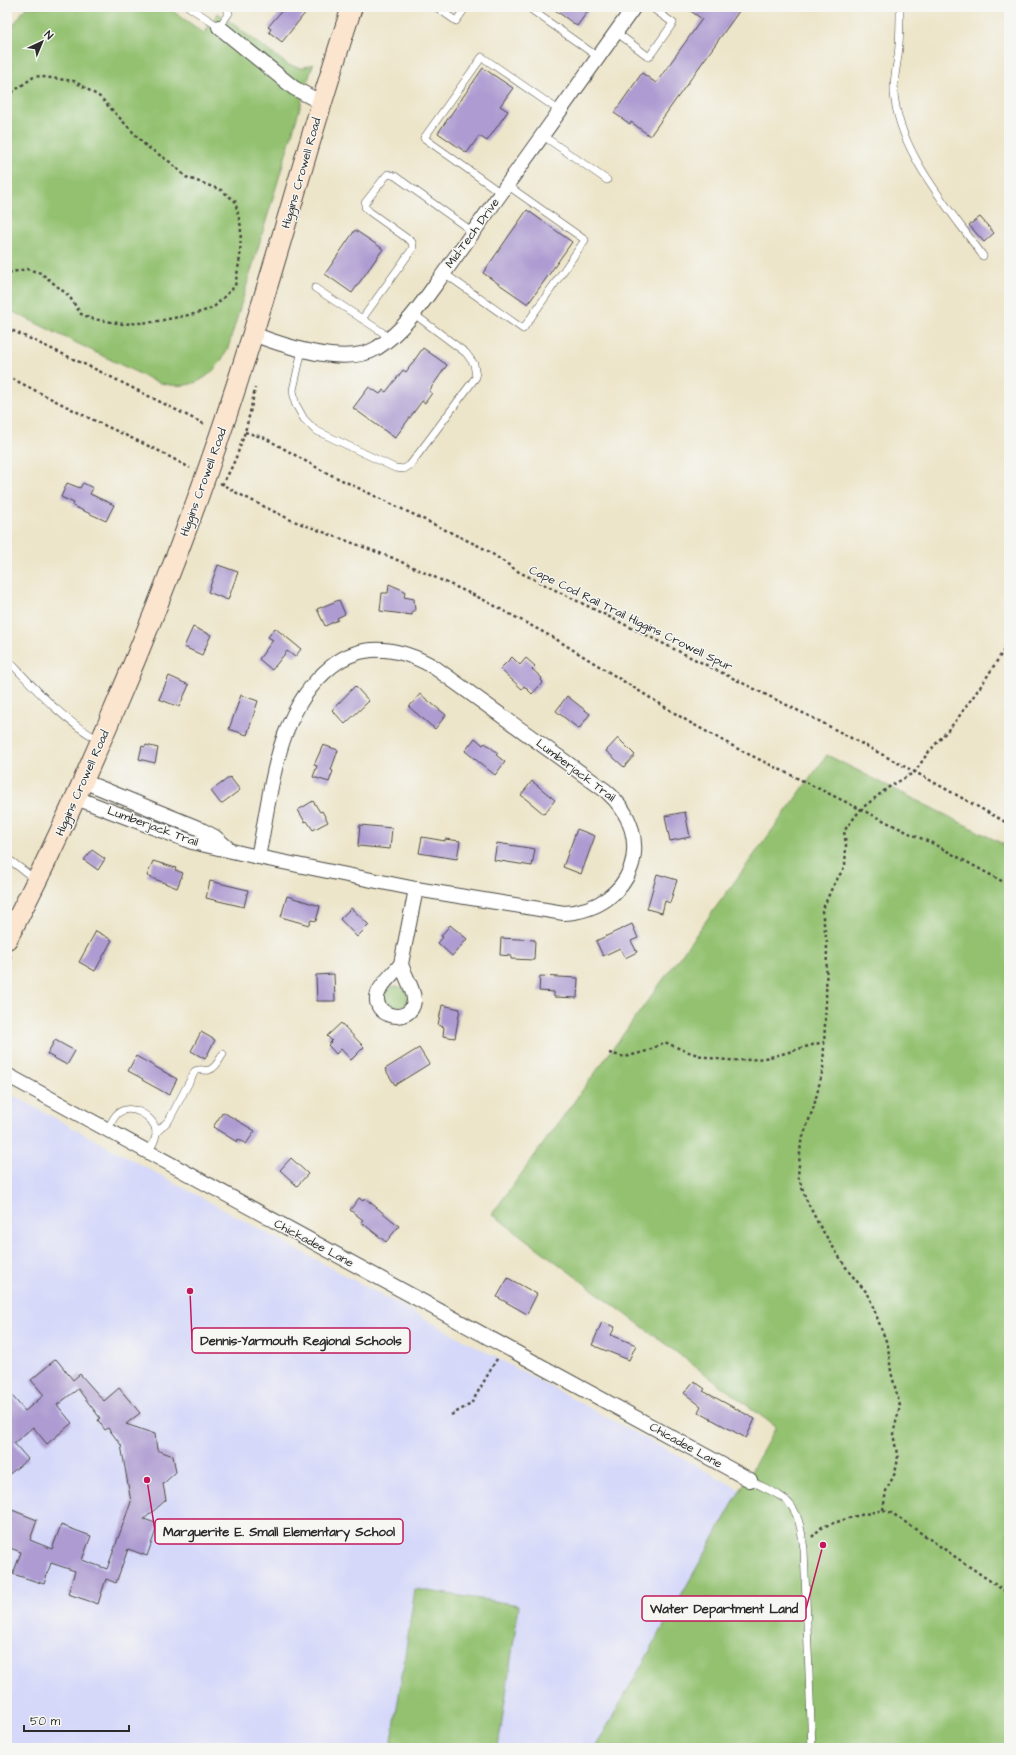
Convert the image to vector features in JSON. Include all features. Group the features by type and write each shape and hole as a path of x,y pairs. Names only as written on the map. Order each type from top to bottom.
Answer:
{"main road":[{"name":"Higgins Crowell Road","path":"7,939 37,880 101,741 157,606 205,477 253,334 352,7"}],"street":[{"name":"Mid-Tech Drive","path":"253,334 302,350 330,355 351,355 376,348 400,330 414,314 444,273 634,7"},
{"path":"219,27 294,88 322,103"},
{"name":"Lumberjack Trail","path":"80,789 140,822 192,842 258,857 416,889 550,912 564,913 586,910 597,906 611,896 625,878 630,868 633,857 633,835 624,810 606,791 443,672 413,656 389,650 366,650 357,652 341,660 326,671 311,686 297,706 277,763 258,857"},
{"name":"Lumberjack Trail","path":"80,789 146,807 198,828 215,838 231,851"},
{"path":"140,822 146,807"},
{"path":"401,964 416,889"},
{"name":"Chickadee Lane","path":"7,1075 148,1153 622,1409"},
{"name":"Chicadee Lane","path":"622,1409 750,1480"}],"lane":[{"path":"189,7 219,27 229,13 226,7"},
{"path":"436,7 456,21 466,7"},
{"path":"616,32 649,57 673,23 651,7"},
{"path":"900,7 900,26 894,101 901,127 915,159 983,256"},
{"path":"529,8 598,57"},
{"path":"444,273 522,329 585,240 424,138 482,57 560,111"},
{"path":"542,135 607,180"},
{"path":"362,319 413,248 412,242 365,207 366,203 388,174 395,176 473,232"},
{"path":"315,288 382,332 388,339"},
{"path":"302,350 293,390 295,403 304,419 315,430 395,468 404,469 410,465 476,377 474,364 466,353 414,314"},
{"path":"7,659 62,715 84,732 101,741"},
{"path":"7,858 37,880"},
{"path":"156,1133 169,1120 195,1071 198,1069 209,1070 214,1067 223,1054"},
{"path":"107,1130 118,1113 128,1110 142,1112 153,1124 156,1133 154,1142 148,1153"},
{"path":"750,1480 781,1497 792,1508 800,1528 804,1546 812,1748"}],"path":[{"path":"7,96 35,76 74,80 100,97 146,146 170,162 186,177 221,190 235,201 241,227 240,257 235,286 213,308 194,314 153,322 123,324 93,319 81,314 69,296 41,273 27,269 7,274"},
{"path":"7,328 101,372 221,432"},
{"path":"7,376 87,417 159,451 205,477 223,484 237,493 291,520 393,558 482,599 554,638 695,726 740,750 932,843 1009,885"},
{"name":"Cape Cod Rail Trail Higgins Crowell Spur","path":"245,432 265,438 323,471 485,550 519,572 821,722 1009,824"},
{"path":"883,1510 886,1491 895,1473 898,1460 893,1434 900,1406 891,1372 888,1346 868,1294 849,1272 819,1225 806,1199 798,1176 801,1142 814,1106 823,1069 827,942 822,911 844,866 846,845 844,831 861,809 889,787 915,772 927,754 955,722 984,682 1009,642"},
{"path":"609,1053 625,1057 647,1051 665,1042 680,1049 719,1060 741,1060 772,1057 824,1042"},
{"path":"450,1415 471,1404 504,1345"},
{"path":"804,1546 822,1527 852,1517 883,1510 892,1513 1009,1594"}],"shaded area":[{"path":"7,1092 741,1490 595,1748 7,1748"}],"green space":[{"path":"26,7 167,7 204,33 218,13 288,65 302,68 313,64 228,348 215,369 198,382 177,386 152,380 7,309 7,34"},
{"path":"827,755 1009,847 1009,1748 595,1748 776,1427 492,1214"},
{"path":"396,986 404,990 408,998 404,1006 396,1010 388,1006 384,998 388,990"},
{"path":"415,1589 519,1605 498,1748 391,1748"}],"building":[{"path":"285,7 310,7 282,42 269,32 271,29 268,27"},
{"path":"551,7 591,7 577,26"},
{"path":"685,7 742,7 650,136 631,122 630,124 614,113 642,73 656,83 702,19"},
{"path":"483,68 513,88 500,106 508,111 487,141 479,136 467,153 438,133"},
{"path":"527,210 572,242 528,304 483,273"},
{"path":"980,217 994,233 984,242 969,225"},
{"path":"355,230 383,249 352,293 325,274"},
{"path":"423,348 447,365 429,391 432,393 425,403 422,401 395,438 353,408 369,387 380,394 383,390 386,392 403,370 406,372"},
{"path":"67,483 80,488 83,483 93,488 90,494 114,505 106,521 73,506 74,503 61,497"},
{"path":"218,565 238,572 228,600 208,592"},
{"path":"389,584 405,591 404,597 414,599 415,611 412,611 412,615 380,611 382,593 388,593"},
{"path":"339,600 345,614 337,618 338,620 325,626 317,609"},
{"path":"193,627 211,635 202,655 184,647"},
{"path":"275,628 301,649 295,657 287,651 272,670 259,659 273,640 268,637"},
{"path":"512,657 520,665 526,658 535,666 532,669 542,678 541,680 543,682 532,694 524,686 522,689 500,669"},
{"path":"169,676 189,685 179,707 159,699"},
{"path":"355,686 369,701 345,724 332,710"},
{"path":"420,694 446,715 435,729 409,707"},
{"path":"241,695 258,701 247,735 229,729"},
{"path":"567,696 590,714 579,729 556,711"},
{"path":"475,738 483,745 485,743 498,753 496,755 505,762 495,775 465,751"},
{"path":"618,738 635,755 624,767 606,751"},
{"path":"146,745 158,748 155,763 139,759 142,746 145,747"},
{"path":"323,745 338,750 331,770 333,771 329,782 313,777 317,766 314,765"},
{"path":"230,777 240,790 221,804 211,791"},
{"path":"532,781 555,800 544,814 521,795"},
{"path":"313,801 320,812 322,811 328,822 313,830 307,821 305,822 298,810"},
{"path":"685,812 690,837 670,841 665,816"},
{"path":"360,825 392,828 390,849 358,846"},
{"path":"577,829 595,836 581,874 563,867"},
{"path":"422,837 445,841 445,839 460,841 457,859 419,853"},
{"path":"497,843 535,849 532,866 494,860"},
{"path":"92,850 105,859 98,870 84,860"},
{"path":"153,861 176,868 175,870 183,873 177,888 147,876"},
{"path":"657,874 677,880 670,903 665,901 662,913 647,909"},
{"path":"210,881 248,890 244,907 206,898"},
{"path":"287,896 320,906 316,921 311,920 309,925 281,917"},
{"path":"351,908 369,925 357,937 340,919"},
{"path":"632,924 638,938 631,941 637,952 625,958 620,948 603,956 596,941"},
{"path":"450,925 467,939 452,956 438,943 443,937 441,936"},
{"path":"96,931 112,940 95,971 79,962"},
{"path":"501,938 535,940 534,960 511,959 511,956 500,955"},
{"path":"334,974 335,1001 317,1001 316,975"},
{"path":"540,976 578,978 577,998 554,997 554,992 539,991"},
{"path":"442,1005 460,1009 455,1038 443,1036 444,1027 438,1025"},
{"path":"341,1023 364,1047 351,1060 341,1049 336,1054 328,1045 332,1041 327,1036"},
{"path":"201,1032 215,1040 205,1059 191,1051"},
{"path":"55,1040 75,1051 67,1065 47,1054"},
{"path":"419,1048 429,1064 395,1085 385,1069"},
{"path":"136,1056 177,1079 169,1095 128,1071"},
{"path":"223,1112 255,1131 246,1144 238,1139 237,1142 213,1127"},
{"path":"291,1158 308,1174 297,1186 280,1170"},
{"path":"359,1198 363,1201 365,1198 399,1226 386,1242 361,1222 363,1220 350,1210"},
{"path":"508,1278 537,1294 527,1314 497,1297"},
{"path":"602,1322 615,1327 611,1335 636,1345 629,1360 592,1345"},
{"path":"56,1359 73,1380 80,1374 104,1401 119,1388 140,1413 126,1424 155,1434 157,1450 173,1456 176,1472 163,1484 166,1500 144,1519 158,1524 147,1556 128,1549 116,1583 106,1579 98,1604 68,1594 75,1571 51,1563 44,1584 13,1574 21,1552 7,1547 7,1508 37,1520 30,1540 52,1549 61,1525 91,1536 82,1560 107,1569 131,1502 121,1445 108,1428 105,1430 98,1420 100,1418 78,1389 57,1405 72,1423 47,1444 33,1427 14,1443 28,1459 7,1476 7,1390 25,1411 44,1395 31,1380"},
{"path":"694,1381 705,1389 703,1391 755,1419 746,1438 698,1412 701,1406 684,1393"}],"place":[{"name":"Dennis-Yarmouth Regional Schools","path":"190,1291"},
{"name":"Marguerite E. Small Elementary School","path":"147,1480"},
{"name":"Water Department Land","path":"823,1545"}]}
